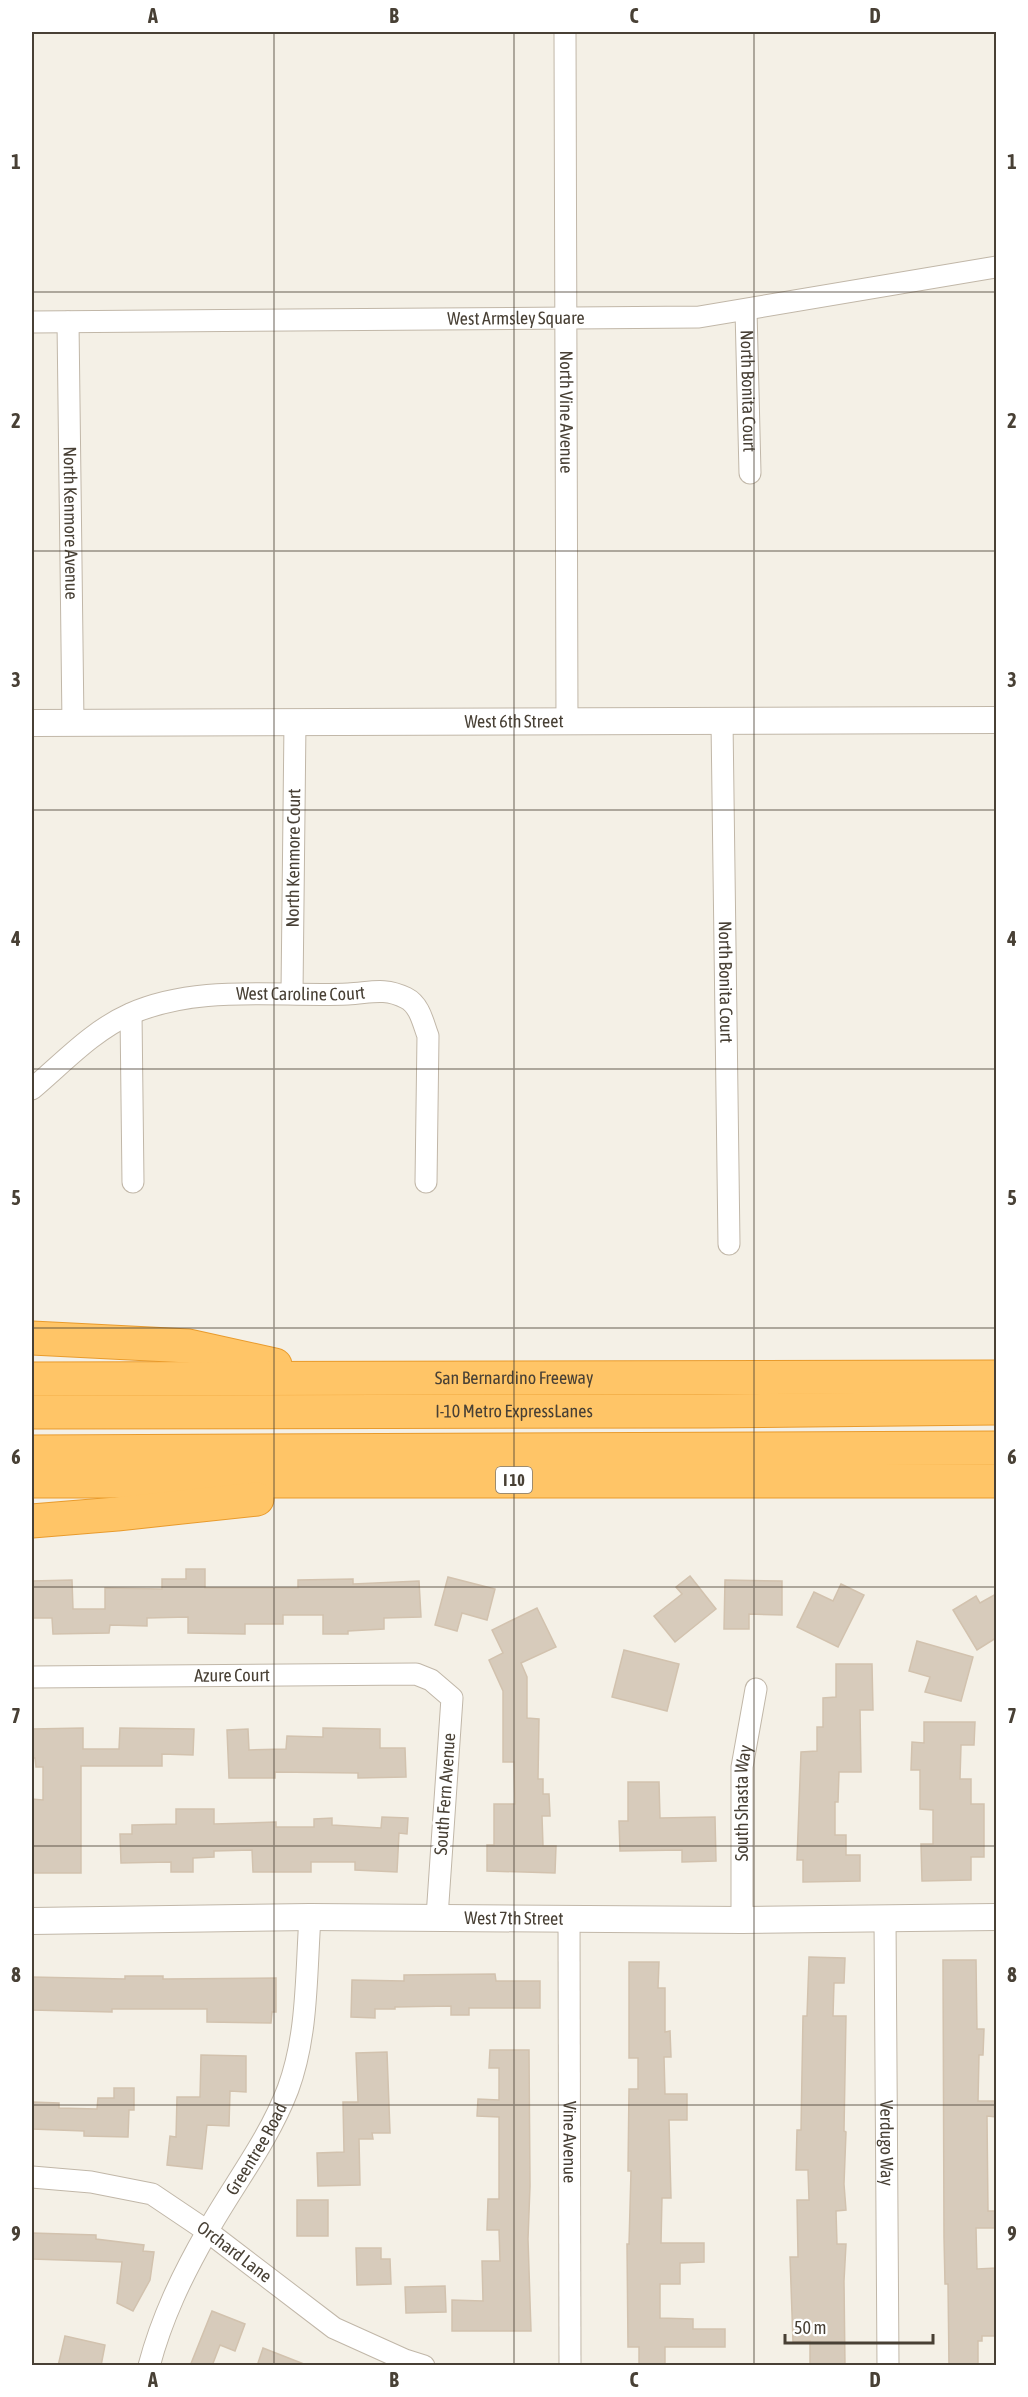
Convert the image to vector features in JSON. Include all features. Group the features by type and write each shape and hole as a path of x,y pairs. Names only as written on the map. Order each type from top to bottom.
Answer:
{"highway":[{"path":"32,1338 189,1346 338,1379"},
{"name":"San Bernardino Freeway","path":"32,1379 996,1377"},
{"name":"I-10 Metro ExpressLanes","path":"32,1412 996,1408"},
{"path":"32,1452 996,1448"},
{"path":"32,1521 129,1513 420,1480"},
{"name":"I 10","path":"32,1481 996,1481"}],"street":[{"name":"North Vine Avenue","path":"565,32 567,721"},
{"name":"West Armsley Square","path":"32,322 699,317 996,267"},
{"name":"North Bonita Court","path":"746,310 750,473"},
{"name":"North Kenmore Avenue","path":"68,322 73,723"},
{"name":"West 6th Street","path":"32,723 996,720"},
{"name":"North Bonita Court","path":"722,721 729,1244"},
{"name":"North Kenmore Court","path":"292,993 295,722"},
{"name":"West Caroline Court","path":"32,1089 100,1030 131,1014 176,1000 218,995 348,994 387,990 409,999 420,1014 428,1036 426,1182"},
{"path":"131,1014 133,1182"},
{"name":"Azure Court","path":"32,1677 416,1674 432,1680"},
{"name":"South Fern Avenue","path":"432,1680 452,1698 437,1917"},
{"name":"South Shasta Way","path":"742,1920 742,1767 756,1689"},
{"name":"West 7th Street","path":"32,1921 310,1917 742,1920 996,1917"},
{"name":"Greentree Road","path":"148,2366 169,2304 207,2231 264,2140 288,2088 302,2029 310,1917"},
{"name":"Vine Avenue","path":"569,1918 570,2366"},
{"name":"Verdugo Way","path":"885,1919 888,2366"},
{"name":"Orchard Lane","path":"32,2177 91,2182 152,2194 207,2231 334,2328 405,2360 424,2366"}],"building":[{"path":"186,1569 205,1569 205,1588 298,1588 298,1580 353,1579 353,1584 419,1581 421,1617 384,1618 384,1629 348,1631 348,1634 323,1634 323,1615 283,1615 283,1624 245,1624 245,1634 188,1633 188,1617 147,1618 147,1626 110,1625 109,1633 53,1634 52,1618 32,1618 32,1581 72,1580 73,1609 105,1609 105,1588 162,1589 162,1579 186,1579"},
{"path":"690,1576 716,1609 675,1642 654,1616 682,1594 676,1587"},
{"path":"448,1577 495,1589 487,1620 462,1613 457,1631 435,1625"},
{"path":"725,1580 782,1581 782,1615 749,1614 749,1629 724,1629"},
{"path":"841,1584 864,1595 838,1647 797,1627 814,1592 833,1601"},
{"path":"996,1594 996,1638 977,1650 953,1610 976,1596 980,1603"},
{"path":"537,1608 556,1647 521,1663 527,1677 527,1718 539,1719 538,1779 543,1779 543,1794 549,1794 550,1816 542,1816 543,1846 556,1846 555,1873 487,1871 487,1845 494,1845 494,1804 515,1804 514,1762 503,1762 503,1691 489,1660 503,1653 492,1630"},
{"path":"917,1641 973,1657 961,1701 925,1692 930,1677 909,1671"},
{"path":"624,1650 679,1664 667,1711 612,1697"},
{"path":"836,1664 872,1664 873,1710 860,1710 861,1772 839,1772 838,1802 835,1802 835,1835 846,1835 846,1855 860,1855 860,1881 803,1882 803,1860 797,1860 801,1752 817,1751 817,1727 823,1727 823,1698 836,1697"},
{"path":"924,1722 975,1722 974,1745 961,1745 960,1779 971,1779 971,1804 984,1804 984,1857 971,1857 971,1880 922,1881 921,1844 933,1844 933,1810 920,1809 920,1770 911,1770 912,1742 924,1743"},
{"path":"83,1728 83,1749 119,1749 120,1728 194,1729 193,1755 162,1754 162,1766 81,1766 81,1873 32,1873 32,1799 43,1800 43,1767 36,1767 35,1758 32,1758 32,1729"},
{"path":"323,1728 380,1729 380,1748 405,1748 406,1777 358,1778 358,1773 275,1772 275,1778 229,1778 227,1730 248,1729 249,1750 286,1749 287,1736 323,1737"},
{"path":"628,1782 659,1782 660,1818 715,1817 716,1861 682,1862 682,1850 620,1851 619,1821 628,1821"},
{"path":"176,1809 214,1809 214,1824 276,1822 276,1827 314,1827 314,1819 332,1818 332,1825 381,1828 382,1817 408,1818 407,1834 399,1833 397,1872 355,1870 355,1862 311,1862 311,1872 253,1872 252,1850 214,1851 214,1857 193,1858 193,1872 171,1872 171,1862 121,1863 120,1834 132,1834 132,1825 176,1824"},
{"path":"809,1957 845,1958 844,1983 834,1983 833,2016 846,2016 844,2184 846,2210 836,2211 837,2244 846,2244 845,2366 810,2366 810,2341 793,2342 790,2257 798,2257 797,2200 809,2200 808,2170 796,2170 797,2130 801,2130 803,2016 807,2016"},
{"path":"943,1960 976,1960 977,2029 984,2029 983,2055 979,2055 978,2101 996,2101 996,2117 987,2116 988,2211 996,2211 996,2228 976,2228 977,2269 996,2268 996,2336 982,2336 982,2341 978,2341 978,2366 949,2366 948,2284 945,2284 944,2237"},
{"path":"629,1962 659,1962 658,1988 665,1988 665,2032 670,2031 671,2057 664,2057 665,2094 687,2094 687,2120 669,2120 671,2198 662,2198 661,2243 704,2243 704,2262 680,2263 680,2284 660,2284 660,2318 693,2319 693,2329 725,2329 725,2347 665,2347 665,2366 639,2366 639,2347 628,2347 627,2244 629,2244 631,2171 628,2171 629,2089 638,2089 638,2058 629,2058"},
{"path":"495,1974 496,1981 540,1981 540,2008 469,2008 469,2015 451,2015 451,2006 395,2007 395,2009 375,2009 375,2018 351,2017 352,1980 404,1981 404,1975"},
{"path":"125,1976 163,1976 163,1979 276,1978 276,2012 272,2012 271,2023 207,2022 207,2009 112,2009 112,2012 32,2010 32,1977 125,1979"},
{"path":"490,2050 529,2050 528,2239 531,2331 452,2331 452,2300 483,2301 482,2261 500,2261 499,2230 487,2230 488,2199 499,2199 499,2117 477,2116 478,2099 499,2100 499,2068 489,2068"},
{"path":"387,2052 390,2133 372,2133 373,2139 359,2139 360,2185 318,2186 317,2153 344,2152 343,2102 358,2102 356,2053"},
{"path":"201,2055 246,2056 246,2092 230,2091 229,2126 207,2125 202,2169 167,2165 170,2136 176,2137 177,2097 200,2097"},
{"path":"114,2088 134,2088 134,2110 129,2110 128,2137 84,2136 84,2131 32,2129 32,2102 59,2103 59,2108 97,2109 98,2098 114,2098"},
{"path":"297,2200 328,2200 328,2236 297,2236"},
{"path":"32,2233 96,2235 96,2239 144,2245 143,2251 154,2252 150,2280 133,2311 117,2303 122,2262 32,2259"},
{"path":"356,2248 381,2248 381,2259 390,2259 391,2284 357,2285"},
{"path":"445,2286 446,2312 406,2313 405,2287"},
{"path":"212,2311 245,2324 235,2351 220,2345 212,2366 190,2366"},
{"path":"65,2336 105,2345 101,2366 58,2366"},
{"path":"263,2348 304,2364 304,2366 257,2366"}]}
